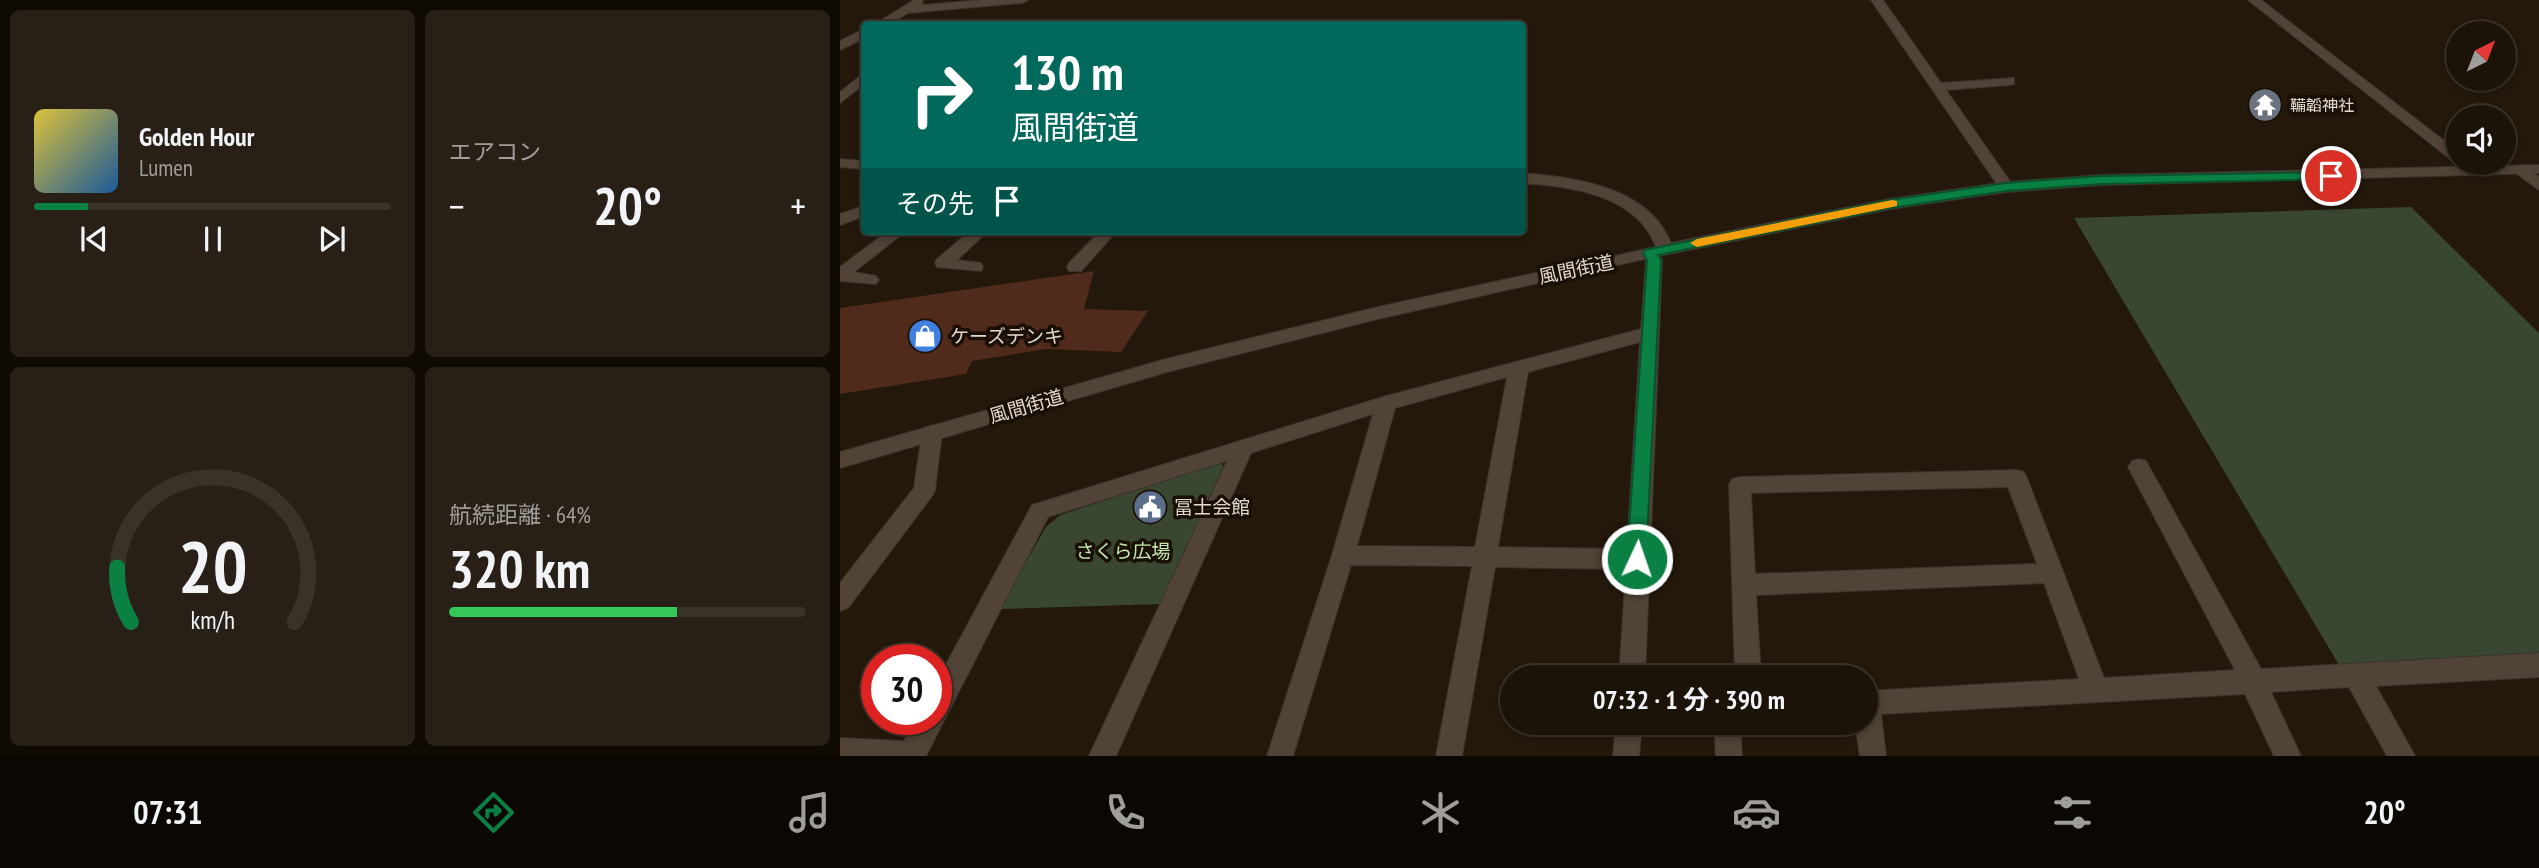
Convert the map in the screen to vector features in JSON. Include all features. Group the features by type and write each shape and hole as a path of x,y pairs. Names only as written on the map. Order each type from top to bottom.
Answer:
{"street":[{"path":"887,21 921,0"},
{"path":"908,10 1022,0"},
{"path":"1877,0 2006,187"},
{"path":"2254,0 2446,149"},
{"path":"845,44 861,35"},
{"path":"840,99 861,81"},
{"path":"1937,87 2008,81"},
{"path":"840,163 861,164"},
{"name":"風間街道","path":"840,460 1166,366 1378,313 1657,251 1890,204 2006,187 2102,180 2446,168"},
{"name":"風間街道","path":"2516,170 2539,169"},
{"path":"2521,170 2539,185"},
{"path":"1526,178 1575,184 1601,191 1626,204 1651,222 1663,237 1654,260 1633,665"},
{"path":"840,220 861,212"},
{"path":"840,276 893,235"},
{"path":"975,235 943,263 975,267"},
{"path":"1075,267 1105,235"},
{"path":"840,276 870,280"},
{"path":"952,679 1040,511 1385,403 1650,333"},
{"path":"1449,756 1519,367"},
{"path":"1280,756 1343,555 1385,403"},
{"path":"840,601 924,490 932,433"},
{"path":"1102,756 1243,448"},
{"path":"2139,467 2253,681 2288,756"},
{"path":"1747,665 1740,485 2016,478 2096,690"},
{"path":"1343,555 1637,559"},
{"path":"1744,585 2051,573"},
{"path":"1878,702 2539,665"},
{"path":"2356,675 2402,756"},
{"path":"840,751 912,755 923,735"},
{"path":"1626,756 1628,735"},
{"path":"1728,735 1729,756"},
{"path":"1870,735 1872,756"}],"green space":[{"path":"2411,207 2539,333 2539,655 2339,665 2074,218"},
{"name":"さくら広場","path":"1217,463 1224,465 1160,604 999,609 1046,527 1060,515"}],"building":[{"path":"1094,271 1084,309 1148,311 1121,352 1046,349 972,361 966,374 840,394 840,308"}],"slow traffic":[{"path":"1697,243 1892,204"}],"place":[{"name":"鞴韜神社","path":"2265,105"},
{"name":"ケーズデンキ","path":"925,336"},
{"name":"冨士会館","path":"1150,507"}],"route":[{"path":"1637,559 1654,260 1650,253 1890,204 2006,187 2102,180 2331,176"}]}
